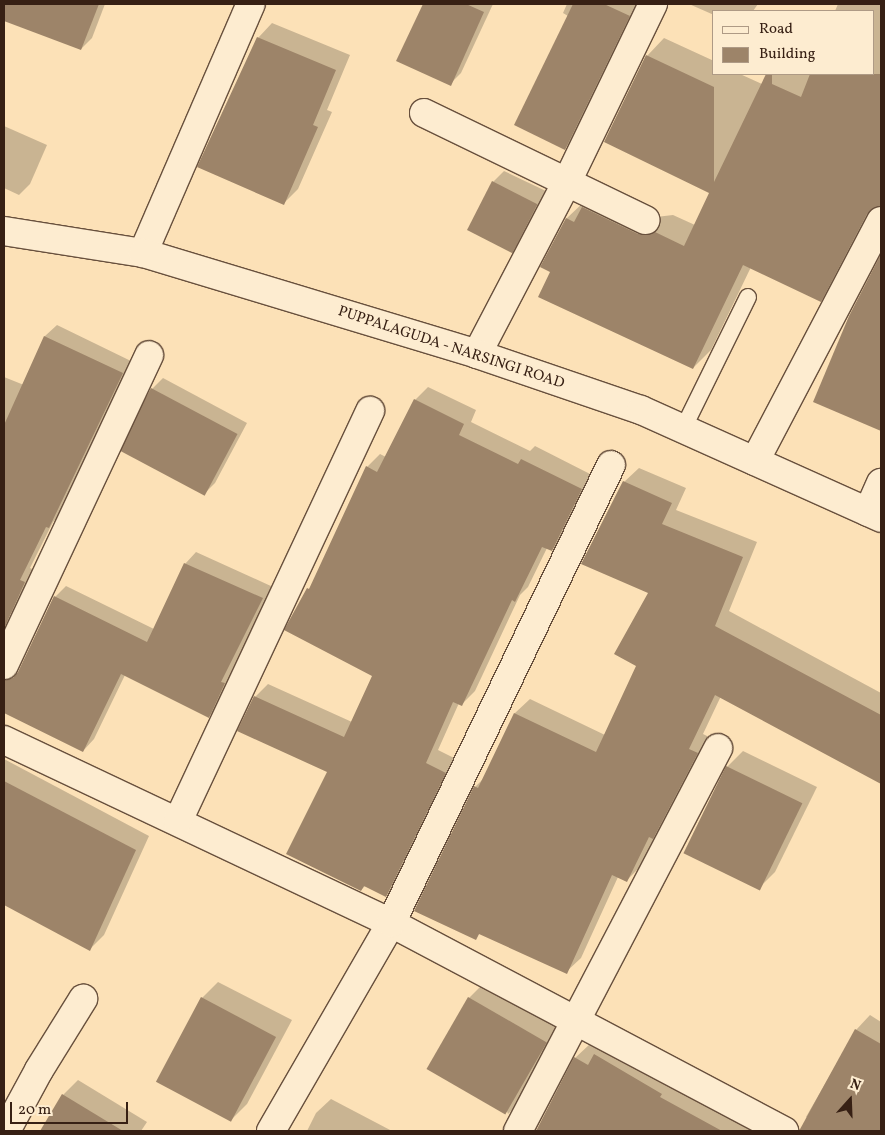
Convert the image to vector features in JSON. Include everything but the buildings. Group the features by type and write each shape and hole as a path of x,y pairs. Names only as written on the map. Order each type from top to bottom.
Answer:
{"street":[{"path":"143,253 250,4"},
{"path":"477,354 566,184 653,4"},
{"path":"424,113 566,184 645,220"},
{"path":"755,461 881,222"},
{"name":"PUPPALAGUDA - NARSINGI ROAD","path":"4,231 143,253 477,354 641,410 874,515"},
{"path":"4,665 149,355"},
{"path":"178,821 370,411"},
{"path":"271,1131 391,923 611,465"},
{"path":"874,515 881,483"},
{"path":"4,740 391,923 577,1020 773,1129"},
{"path":"518,1131 718,748"},
{"path":"6,1131 39,1070 83,1000"}],"lane":[{"path":"683,429 748,297"}]}
